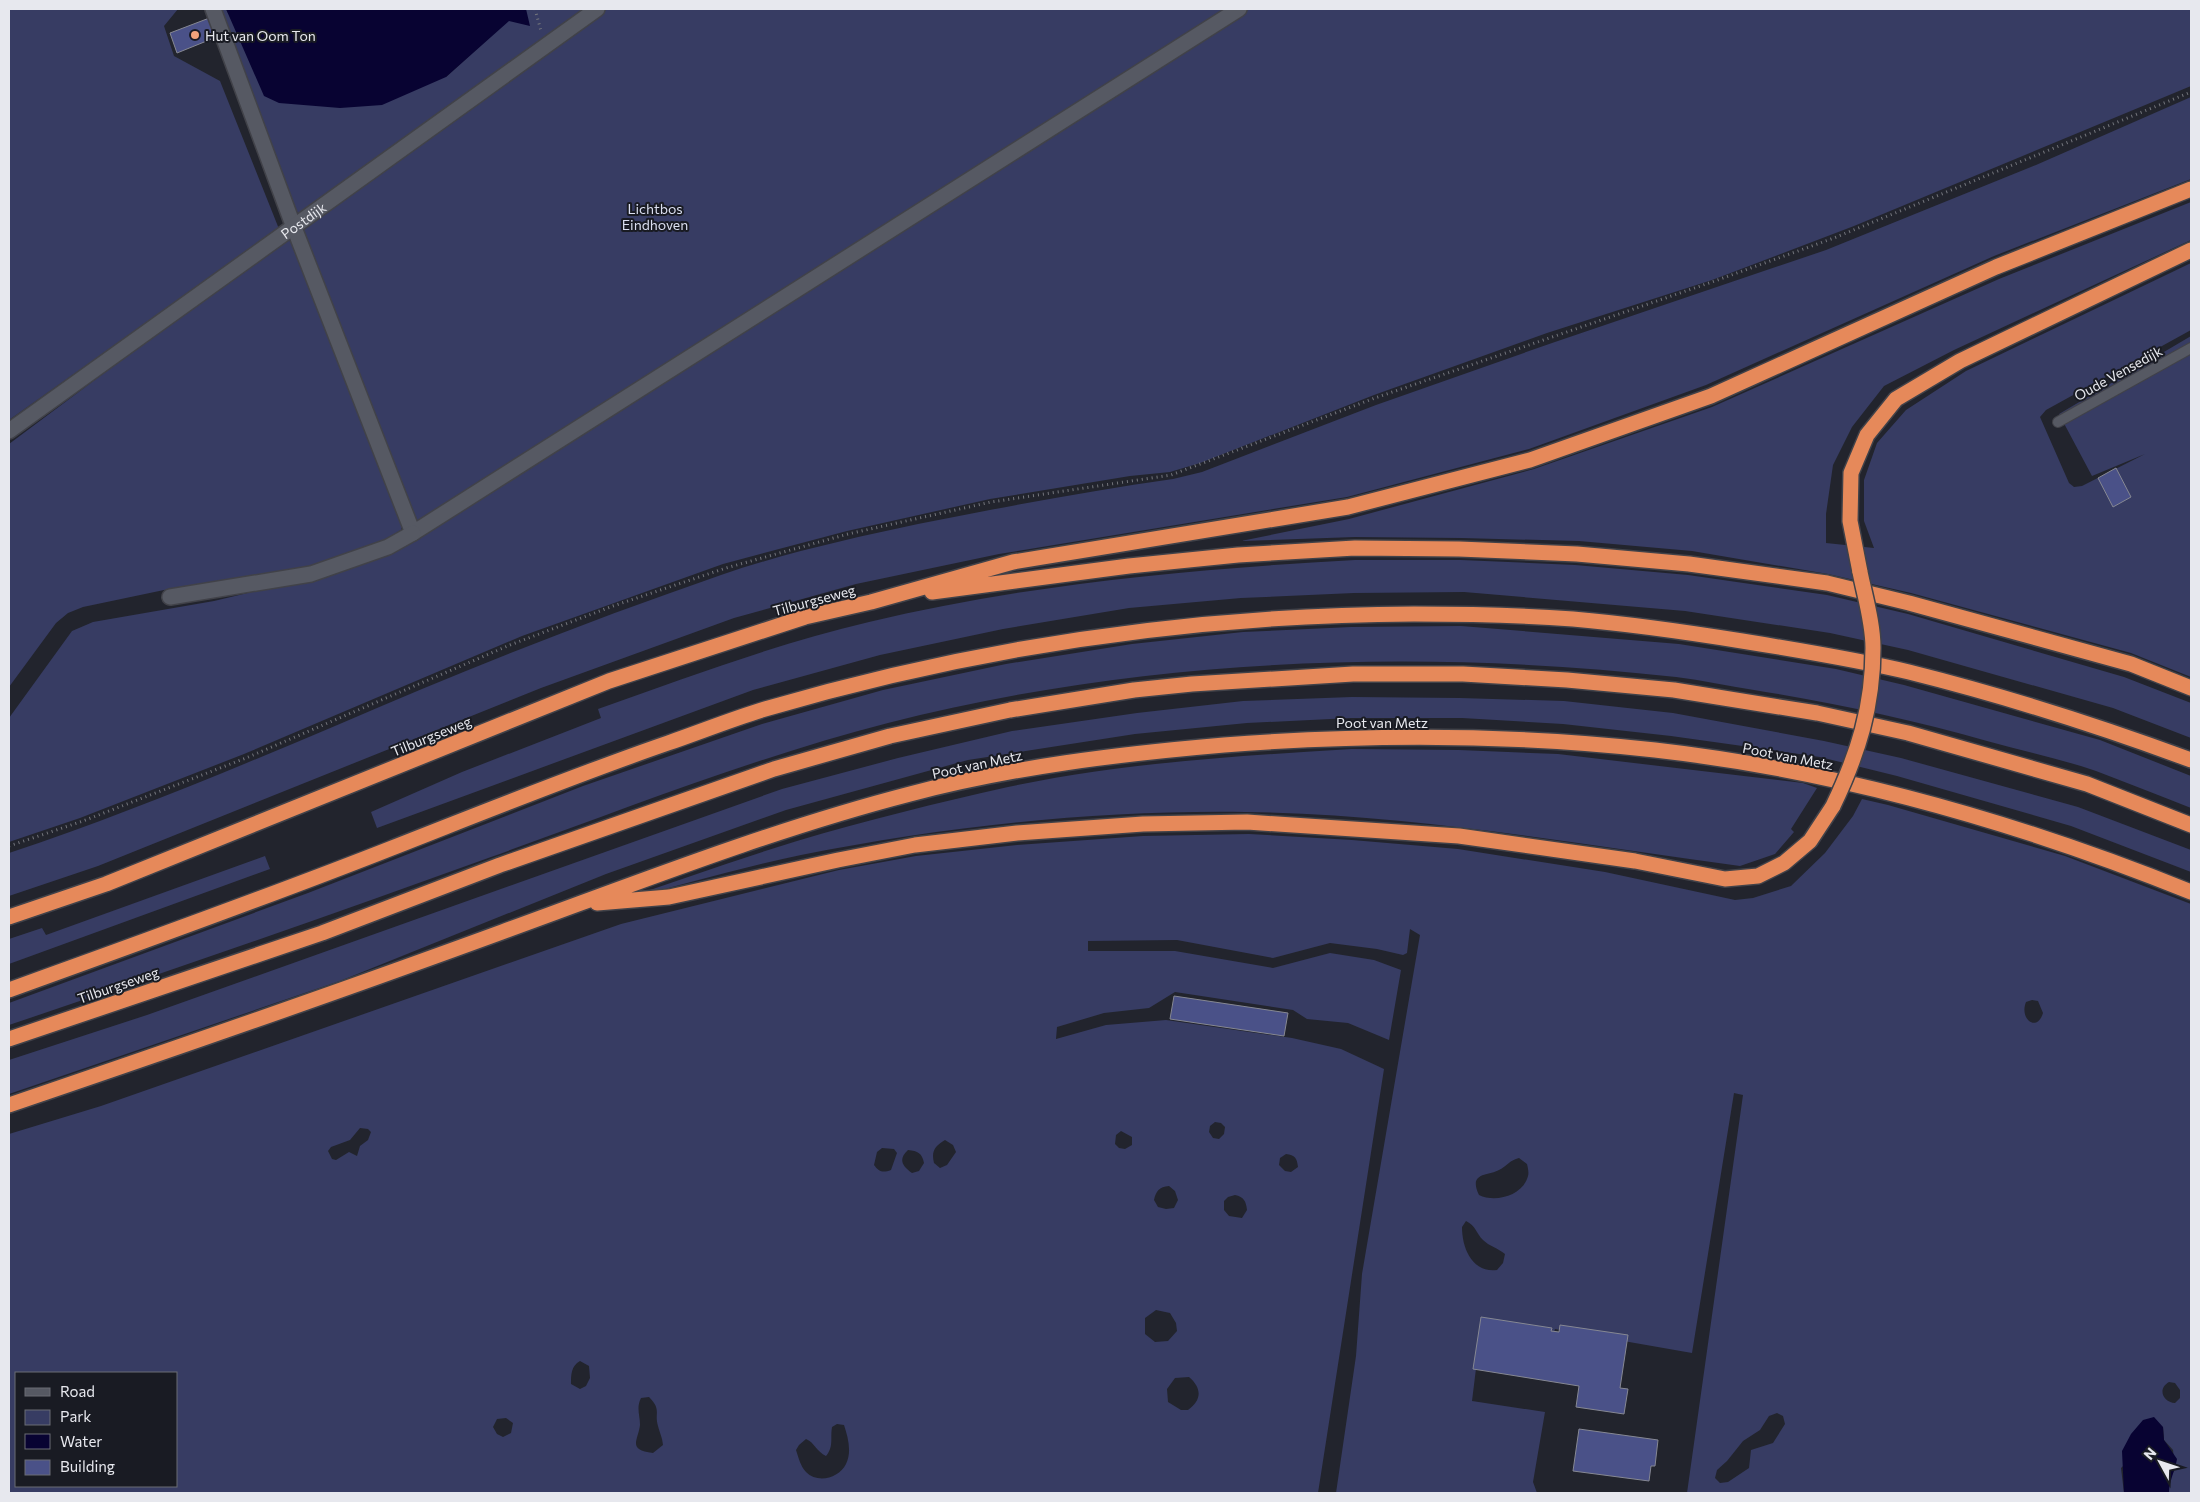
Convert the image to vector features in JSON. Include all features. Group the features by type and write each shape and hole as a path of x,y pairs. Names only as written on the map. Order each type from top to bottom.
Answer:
{"highway":[{"path":"871,602 1007,564 1348,507 1530,460 1711,396 1996,267 2191,189"},
{"path":"9,1104 324,996 576,905 669,897 916,845 1017,833 1143,824 1247,822 1459,836 1634,861 1725,879 1758,876 1784,863 1810,840 1833,806 1853,763 1867,718 1871,690 1873,646 1850,521 1851,473 1867,435 1896,399 1960,361 2191,250"},
{"path":"871,602 1129,566 1238,555 1355,548 1459,549 1577,554 1689,564 1827,583 1909,603 2131,664 2191,688"},
{"name":"Tilburgseweg","path":"9,917 106,884 609,681 749,635 806,618 871,602"},
{"path":"9,990 303,883 578,774 758,711 906,671 1003,651 1134,631 1298,616 1509,616 1573,619 1681,631 1824,654 1907,672 2008,698 2105,728 2191,760"},
{"name":"Tilburgseweg","path":"9,1039 322,933 500,865 774,769 890,736 1010,710 1134,690 1192,684 1314,676 1463,674 1621,684 1674,690 1817,713 1908,733 2087,784 2191,825"},
{"name":"Poot van Metz","path":"576,905 790,830 913,793 1031,769 1147,751 1257,742 1358,738 1477,738 1573,743 1657,751 1777,769 1887,794 2010,827 2110,861 2191,892"}],"street":[{"path":"213,9 293,225 413,534"},
{"name":"Postdijk","path":"9,431 293,225 597,9"},
{"path":"170,597 311,574 388,546 413,534 1239,9"}],"lane":[{"name":"Oude Vensedijk","path":"2058,422 2191,348"}],"path":[{"path":"9,846 82,821 246,758 510,645 613,606 726,568 848,534 991,502 1171,475 1375,398 1834,238 2191,92"}],"green space":[{"path":"9,9 178,9 164,26 174,56 220,81 279,229 9,420"},
{"name":"Lichtbos Eindhoven","path":"216,9 226,9 228,13 446,77 509,20 508,9 2191,9 2191,86 1854,226 1712,280 1547,333 1374,395 1200,463 1170,472 1130,476 990,499 847,531 723,564 522,636 244,754 80,818 9,842 9,718 72,631 93,622 214,601 332,573 417,534"},
{"path":"2191,97 2191,179 1994,256 1706,385 1529,449 1347,497 999,554 856,584 734,618 541,688 98,866 9,896 9,853 166,796 533,644 645,602 745,567 844,540 982,511 1173,479 1202,472 1376,405 1826,250 2036,165"},
{"path":"2191,202 2191,240 1954,350 1884,386 1852,427 1833,465 1826,514 1826,543 1874,548 1864,521 1864,480 1877,443 1906,410 1966,371 2191,263 2191,330 2046,410 2040,417 2069,483 2074,487 2082,486 2145,454 2092,476 2059,414 2191,336 2191,677 2131,653 1911,593 1828,574 1692,551 1579,541 1461,538 1355,537 1241,541 1349,519 1534,469 1712,407 1999,279"},
{"path":"288,238 297,243 403,524 401,530 373,547 303,571 164,590 83,607 68,613 56,623 9,687 9,444 278,243"},
{"path":"1355,560 1461,560 1575,565 1688,575 1827,595 1908,614 2124,677 2191,703 2191,738 2113,708 1908,650 1830,633 1685,611 1464,592 1354,593 1241,598 1129,608 1003,629 880,655 753,690 377,828 371,812 462,772 601,718 598,709 800,640 869,622 989,598 1110,580 1233,568"},
{"path":"1461,626 1679,644 1836,669 1904,685 2100,740 2191,776 2191,808 2083,767 1929,726 1813,700 1686,678 1578,668 1479,663 1380,662 1280,665 1180,672 1081,684 984,701 888,723 787,752 737,768 431,879 9,1025 9,1003 308,893 583,786 762,724 883,690 1006,664 1132,644 1243,632 1351,627"},
{"path":"1352,697 1564,701 1673,713 1824,741 1901,758 2078,807 2191,850 2191,872 2071,826 1897,776 1820,757 1671,736 1563,724 1462,718 1351,718 1247,723 1135,734 968,760 786,810 606,874 340,981 9,1094 9,1060 147,1015 782,789 898,758 1012,731 1137,713 1243,701"},
{"path":"1352,749 1459,750 1558,754 1803,783 1817,788 1791,829 1794,832 1775,854 1740,866 1432,824 1307,814 1189,812 1078,817 967,828 911,836 801,855 612,903 823,833 1008,787 1136,766"},
{"path":"1862,799 2065,856 2191,904 2191,1493 2169,1493 2169,1481 2175,1469 2173,1450 2164,1440 2163,1427 2121,1468 2124,1493 1687,1493 1743,1095 1734,1093 1692,1353 1555,1329 1552,1339 1481,1328 1472,1401 1545,1412 1533,1482 1537,1493 1336,1493 1356,1356 1362,1274 1420,935 1410,929 1407,953 1403,955 1377,949 1330,943 1273,958 1177,940 1088,941 1088,951 1175,951 1273,968 1330,953 1374,960 1401,970 1389,1040 1348,1023 1307,1019 1293,1010 1175,992 1149,1008 1104,1013 1057,1027 1056,1039 1106,1025 1166,1020 1292,1038 1341,1049 1384,1069 1318,1493 9,1493 9,1134 101,1106 621,924 839,870 916,856 1017,845 1143,836 1249,834 1458,849 1605,872 1735,900 1753,898 1791,886 1825,853 1853,816","holes":["2038,1001 2043,1013 2040,1019 2033,1023 2027,1018 2024,1008 2026,1002","1215,1122 1221,1123 1225,1127 1224,1134 1219,1139 1213,1138 1209,1132 1210,1126","360,1128 368,1129 371,1132 368,1140 360,1146 357,1156 349,1152 336,1160 332,1159 328,1151 331,1147 350,1140","1121,1131 1132,1137 1132,1145 1125,1149 1119,1148 1115,1144 1116,1135","945,1140 953,1145 956,1152 947,1165 940,1168 934,1163 933,1159 934,1152 939,1144","882,1148 894,1149 897,1153 891,1170 883,1172 874,1165 877,1152","908,1150 914,1151 919,1153 924,1163 919,1171 912,1173 906,1168 902,1159","1286,1154 1292,1155 1297,1161 1298,1167 1291,1172 1285,1171 1279,1165 1280,1158","1519,1158 1527,1164 1528,1176 1520,1189 1515,1193 1500,1198 1479,1195 1476,1188 1478,1179 1481,1176 1499,1170","1169,1186 1175,1191 1178,1200 1174,1208 1158,1207 1154,1200 1157,1192 1163,1187","1235,1195 1242,1198 1247,1210 1242,1218 1229,1216 1224,1210 1224,1201 1228,1197","1466,1221 1472,1225 1485,1242 1505,1254 1503,1263 1497,1270 1481,1268 1470,1258 1464,1243 1462,1227","1156,1310 1170,1313 1176,1323 1177,1331 1168,1341 1155,1342 1145,1334 1145,1318","580,1361 589,1366 590,1378 586,1386 580,1389 571,1384 571,1374","1189,1377 1196,1385 1199,1394 1198,1398 1188,1410 1181,1410 1168,1402 1167,1389 1175,1378","2169,1382 2175,1383 2180,1390 2180,1398 2175,1403 2167,1400 2163,1395 2163,1388","649,1397 657,1408 657,1422 663,1445 653,1453 640,1450 636,1444 640,1425 639,1405 641,1398","1777,1413 1783,1416 1785,1424 1773,1443 1751,1450 1749,1468 1728,1482 1720,1483 1715,1478 1717,1470 1743,1441 1760,1430 1769,1416","506,1418 513,1423 511,1433 503,1437 497,1434 493,1427 497,1419","837,1424 844,1425 848,1439 848,1459 843,1469 833,1476 816,1478 811,1476 802,1467 796,1450 806,1439 826,1456 830,1449 832,1427"]},
{"path":"265,856 270,869 9,964 9,939 42,928 46,935"}],"water":[{"path":"226,9 526,9 530,26 509,21 446,77 382,105 340,108 279,103 264,96"},
{"path":"2154,1417 2163,1427 2164,1440 2177,1459 2169,1493 2124,1493 2122,1451 2131,1434 2143,1420"}],"building":[{"name":"Hut van Oom Ton","path":"212,17 219,36 177,53 170,33"},
{"path":"2116,468 2131,497 2113,507 2098,478"},
{"path":"1174,996 1288,1013 1284,1036 1170,1019"},
{"path":"1481,1317 1552,1328 1551,1331 1559,1332 1560,1325 1628,1335 1620,1388 1628,1389 1624,1414 1576,1407 1579,1386 1473,1369"},
{"path":"1579,1429 1658,1440 1655,1466 1651,1466 1649,1481 1573,1471"}],"place":[{"name":"Hut van Oom Ton","path":"195,35"}]}
